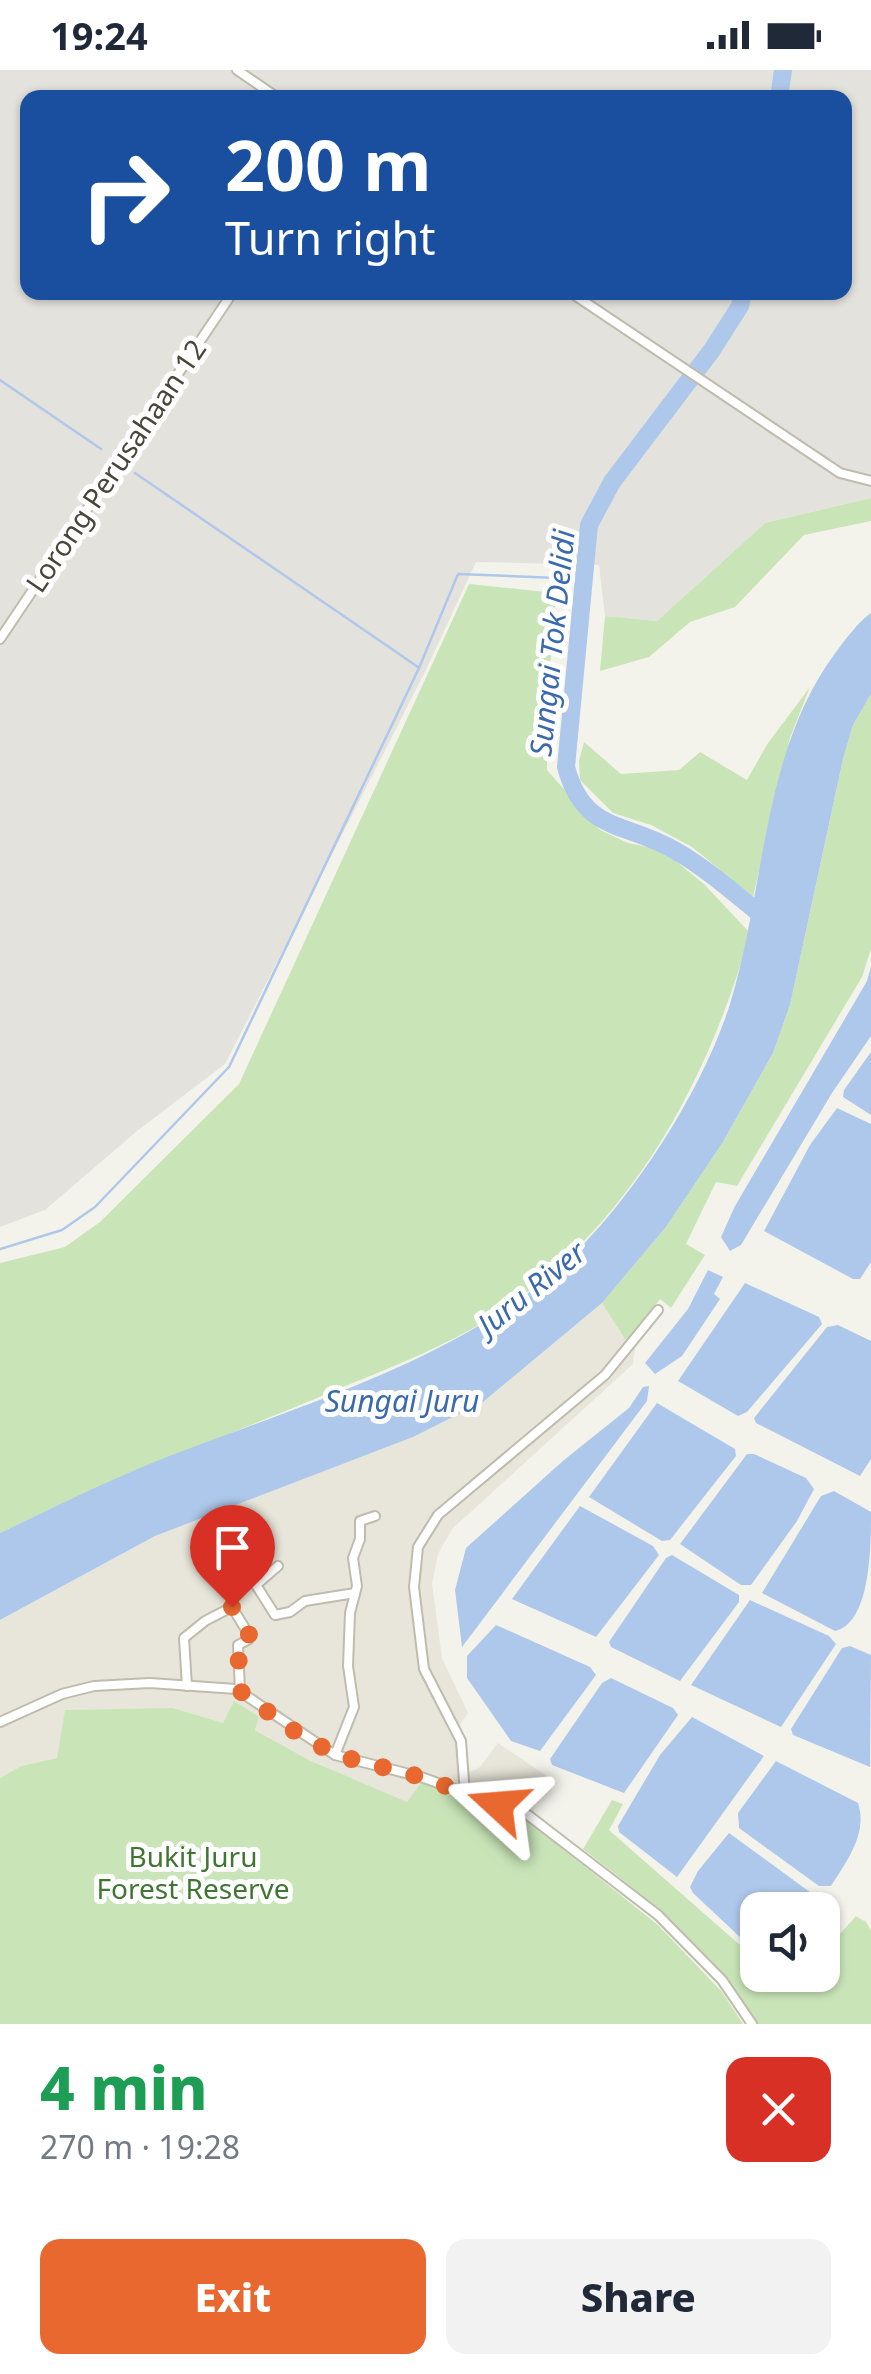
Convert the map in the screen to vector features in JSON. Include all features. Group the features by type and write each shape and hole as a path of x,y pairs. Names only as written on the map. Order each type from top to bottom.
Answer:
{"street":[{"path":"237,70 266,90"},
{"name":"Lorong Perusahaan 12","path":"0,639 228,300"},
{"path":"582,300 840,473 871,481"},
{"path":"465,1794 460,1741 424,1669 414,1586 418,1547 438,1515 604,1375 658,1310"},
{"path":"336,1755 354,1707 355,1692 348,1666 355,1593 353,1558 360,1521 375,1516"},
{"path":"278,1566 256,1585 275,1615 306,1601 355,1593"},
{"path":"187,1686 184,1638 232,1607 249,1634 248,1640 238,1645 240,1691"},
{"path":"0,1722 62,1694 94,1686 150,1683 240,1691 291,1729 336,1755 421,1777 528,1815 632,1895 722,1980 752,2024"}],"shaded area":[{"path":"0,70 871,70 871,498 765,523 657,621 605,616 599,565 476,562 425,672 225,1064 137,1131 45,1210 0,1227"},
{"path":"602,1303 635,1350 633,1364 452,1529 438,1554 432,1584 442,1658 468,1713 458,1727 466,1773 479,1768 498,1743 548,1777 528,1821 421,1784 407,1803 311,1761 254,1729 259,1717 224,1724 173,1708 57,1758 21,1766 0,1778 0,1620 155,1536 413,1437 483,1402"}],"green space":[{"path":"871,498 871,521 804,535 735,607 690,622 649,657 600,671 605,616 657,621 765,523"},
{"path":"469,584 556,593 547,704 547,770 600,830 628,843 662,850 704,884 750,933 733,987 690,1090 632,1185 597,1228 557,1267 492,1317 400,1364 122,1478 0,1533 0,1263 65,1247 100,1222 239,1084"},
{"path":"810,687 790,738 753,897 692,847 651,825 613,813 580,780 584,742 621,774 679,770 700,752 747,780 768,743"},
{"path":"871,694 871,949 862,977 737,1186 716,1182 686,1244 705,1255 671,1308 660,1299 627,1342 602,1303 666,1227 723,1142 773,1053 790,1005 843,759 853,725"},
{"name":"Bukit Juru Forest Reserve","path":"234,1701 259,1717 255,1730 311,1761 407,1802 421,1783 528,1821 658,1925 722,1992 743,2024 0,2024 0,1778 21,1766 57,1758 65,1710 173,1708 223,1723"},
{"path":"612,1800 623,1804 609,1830 740,1945 740,1992 840,1992 840,1934 856,1916 866,1922 871,1931 871,2024 757,2024 699,1950 583,1849"}],"water":[{"name":"Sungai Juru","path":"871,613 871,694 853,725 843,759 790,1005 773,1053 723,1142 666,1227 602,1303 483,1402 413,1437 155,1536 0,1620 0,1533 150,1464 331,1395 437,1348 487,1321 533,1289 599,1228 666,1137 718,1037 742,960 768,822 793,733 811,691 836,652"},
{"path":"871,967 871,1036 832,1093 741,1245 730,1251 721,1237 735,1206 867,981"},
{"path":"871,1052 871,1115 843,1097"},
{"path":"837,1108 871,1124 871,1262 860,1279 853,1279 764,1231 810,1145"},
{"path":"708,1270 723,1277 714,1294 720,1299 682,1356 655,1374 645,1363 688,1309"},
{"path":"745,1283 819,1317 822,1324 747,1412 738,1416 678,1381"},
{"path":"838,1325 871,1341 871,1459 860,1476 756,1423 754,1418 827,1327"},
{"path":"649,1386 647,1401 462,1647 455,1590 466,1548 629,1408 643,1387"},
{"path":"657,1403 735,1449 736,1456 670,1540 662,1541 589,1497"},
{"path":"747,1454 806,1478 814,1489 797,1521 751,1585 741,1585 680,1544"},
{"path":"834,1491 871,1512 869,1562 862,1598 847,1625 835,1631 762,1593 821,1496"},
{"path":"580,1506 653,1546 659,1555 596,1637 512,1599"},
{"path":"672,1555 739,1595 739,1602 680,1681 611,1647 609,1642 666,1558"},
{"path":"750,1600 829,1636 836,1644 781,1727 691,1685"},
{"path":"496,1625 590,1667 596,1675 540,1751 511,1741 467,1678 467,1656"},
{"path":"850,1646 871,1655 870,1767 793,1735 791,1729 842,1648"},
{"path":"611,1678 673,1708 678,1715 624,1793 552,1765 550,1759 602,1683"},
{"path":"692,1717 764,1756 677,1877 619,1832 618,1826 660,1755"},
{"path":"776,1761 858,1803 858,1836 831,1886 819,1886 739,1828 738,1813"},
{"path":"729,1833 810,1892 740,1892 740,1937 693,1893 690,1887"}],"waterway":[{"name":"Sungai Tok Delidi","path":"780,90 783,70"},
{"name":"Sungai Tok Delidi","path":"741,300 712,350 612,482 589,525 566,767 574,789 596,815 688,859 770,922"},
{"path":"0,380 101,449"},
{"path":"135,473 418,667"},
{"path":"0,1249 62,1230 95,1207 229,1067 419,668 458,574 582,579"}],"route":[{"path":"232,1607 249,1634 248,1640 238,1645 240,1691 291,1729 336,1755 421,1777 498,1805"}],"water label":[{"name":"Juru River","path":"532,1289"}]}
